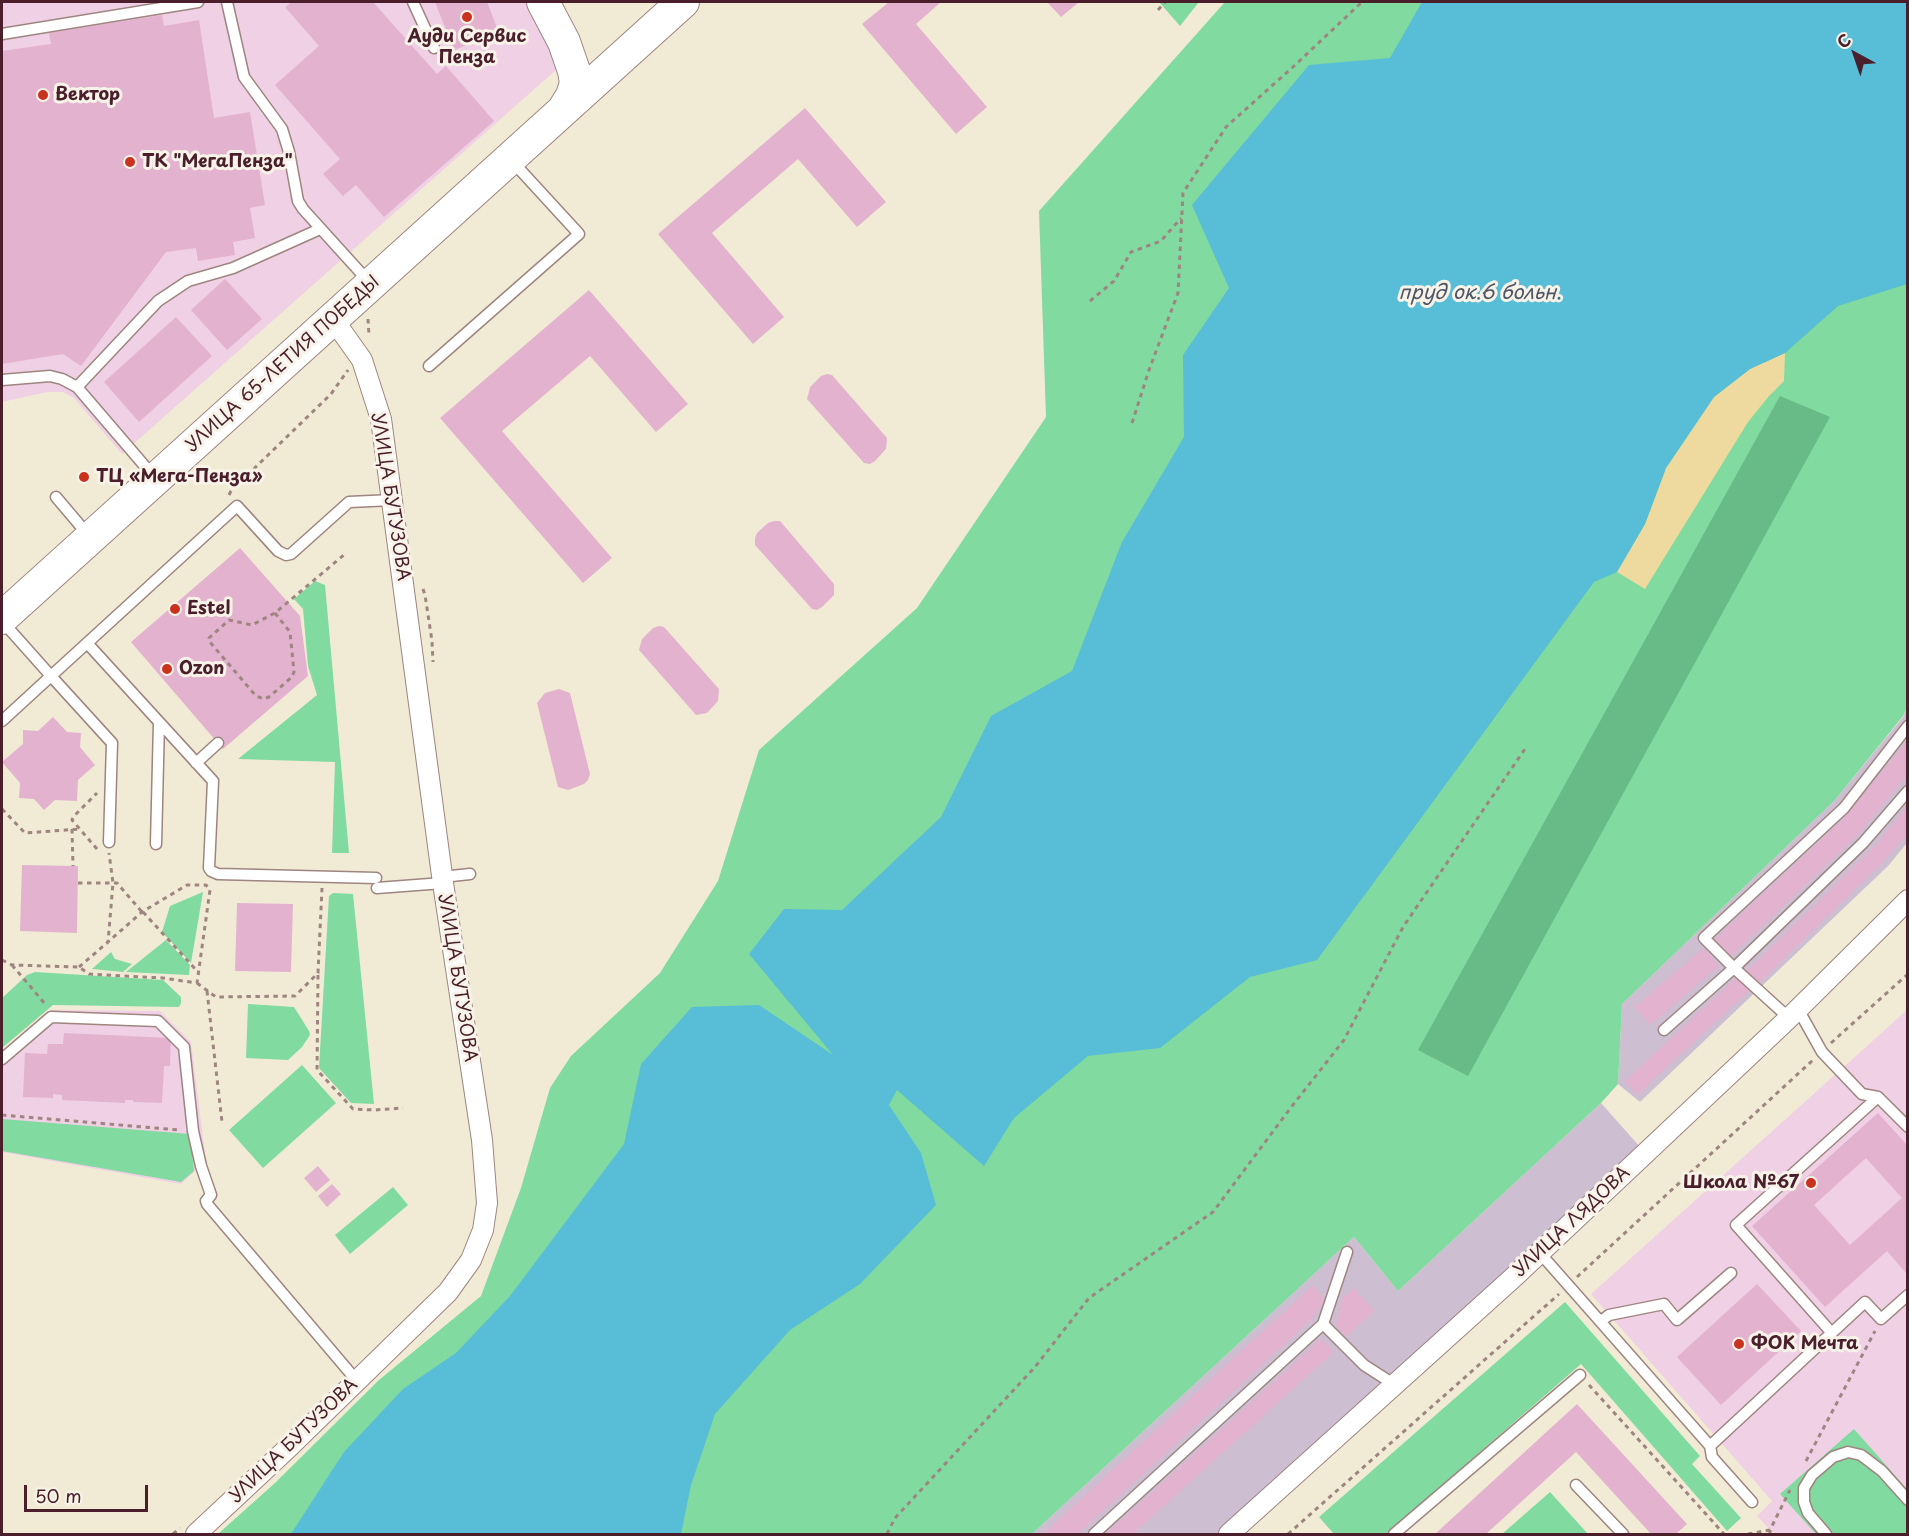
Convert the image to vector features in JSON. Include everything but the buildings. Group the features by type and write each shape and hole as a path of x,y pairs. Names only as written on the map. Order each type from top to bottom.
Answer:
{"main road":[{"path":"543,2 564,42 574,71 576,82 572,96 564,109"},
{"name":"УЛИЦА 65-ЛЕТИЯ ПОБЕДЫ","path":"2,620 683,2"}],"street":[{"name":"УЛИЦА БУТУЗОВА","path":"191,1528 357,1381 447,1292 471,1260 483,1230 487,1203 482,1140 443,880 381,419 362,360 333,319"},
{"name":"УЛИЦА ЛЯДОВА","path":"1229,1534 1395,1386 1539,1252 1793,1014 1908,900"}],"lane":[{"path":"2,34 198,2"},
{"path":"227,2 244,77 282,129 289,152 298,201 320,229 372,285"},
{"path":"413,2 434,48"},
{"path":"429,366 579,234 510,159"},
{"path":"77,387 158,301 188,281 233,268 320,229"},
{"path":"2,380 50,376 77,387 156,479"},
{"path":"57,497 91,538"},
{"path":"2,721 237,506 278,551 286,555 291,554 349,502 393,500"},
{"path":"2,620 112,743 109,842"},
{"path":"87,643 213,781 209,868 211,871 218,874 322,877 377,883 443,880 470,874"},
{"path":"156,844 159,722"},
{"path":"1908,726 1844,808 1704,938 1734,968 1793,1014 1822,1052 1862,1094 1878,1097 1908,1127"},
{"path":"196,763 218,743"},
{"path":"1664,1030 1734,968 1863,843 1908,791"},
{"path":"2,1059 51,1017 158,1022 184,1047 194,1131 201,1166 211,1195 206,1201 207,1204 357,1381"},
{"path":"1831,1332 1736,1226 1878,1097"},
{"path":"1094,1534 1323,1324 1347,1252"},
{"path":"1539,1252 1710,1446 1712,1457 1752,1502"},
{"path":"1602,1321 1609,1315 1664,1304 1677,1320 1731,1273"},
{"path":"1710,1446 1865,1302 1881,1319 1908,1295"},
{"path":"1323,1324 1395,1386"},
{"path":"1394,1534 1580,1375"},
{"path":"1826,1534 1808,1513 1804,1502 1804,1488 1812,1475 1833,1456 1848,1452 1861,1455 1882,1471 1908,1500"},
{"path":"1576,1485 1623,1534"}],"path":[{"path":"1158,10 1165,2"},
{"path":"1132,423 1178,292 1183,193 1226,127 1362,2"},
{"path":"1090,301 1113,281 1131,252 1161,241 1181,217"},
{"path":"372,285 367,323 372,343"},
{"path":"237,506 229,496 231,491 331,394 349,368 355,377"},
{"path":"275,614 290,632 294,672 292,677 264,699 256,696 208,640 229,620 252,625 275,614 345,554"},
{"path":"887,1534 895,1518 1035,1367 1089,1298 1213,1212 1288,1110 1344,1040 1403,927 1527,746"},
{"path":"109,862 73,822 74,816 111,779"},
{"path":"2,809 26,833 79,829"},
{"path":"2,815 8,815"},
{"path":"72,829 73,866"},
{"path":"108,942 113,883 109,862 109,842"},
{"path":"322,877 317,1070 352,1109 403,1108"},
{"path":"78,883 117,883 198,972"},
{"path":"79,967 143,912 187,885 206,885 210,893 197,983"},
{"path":"2,960 12,965 50,1010"},
{"path":"12,965 79,967 89,974 163,978 197,983 219,997 292,996 297,994 318,973"},
{"path":"1288,1534 1569,1285 1908,974"},
{"path":"207,991 222,1122"},
{"path":"2,1115 194,1131"},
{"path":"1803,1467 1881,1319"},
{"path":"1580,1375 1724,1534"},
{"path":"1748,1534 1770,1532 1792,1488"},
{"path":"173,1534 191,1528"}],"shaded area":[{"path":"2,2 533,2 560,58 556,70 122,454 74,398 63,392 47,392 2,402"},
{"path":"1907,708 1907,843 1888,866 1640,1102 1618,1084 1622,1004 1835,800 1903,717"},
{"path":"53,1010 160,1011 191,1042 206,1161 181,1184 2,1152 2,1053"},
{"name":"Школа №67","path":"1907,1010 1907,1534 1774,1534 1757,1516 1772,1501 1591,1294"},
{"path":"1601,1103 1641,1148 1221,1534 1032,1534 1354,1237 1398,1291"}],"green space":[{"path":"1159,2 1199,2 1180,26"},
{"path":"1225,2 1907,2 1907,708 1903,716 1835,800 1622,1004 1618,1084 1601,1103 1398,1291 1354,1237 1032,1534 218,1534 275,1483 379,1380 481,1296 521,1188 550,1088 571,1056 660,973 718,881 759,750 917,608 1046,417 1039,211"},
{"path":"1780,396 1830,417 1468,1076 1418,1050"},
{"path":"315,581 325,585 349,853 332,853 335,762 238,759 317,695 308,666 303,609 294,599"},
{"path":"203,892 191,963 162,932 170,906"},
{"path":"333,893 353,894 374,1104 351,1103 319,1068 329,896"},
{"path":"166,940 190,965 189,975 126,972"},
{"path":"111,952 115,959 132,964 123,972 92,969"},
{"path":"35,972 163,980 181,997 181,1003 179,1007 53,1005 2,1048 2,998 27,975"},
{"path":"248,1004 294,1007 310,1035 302,1047 288,1060 246,1058"},
{"path":"302,1065 336,1103 263,1168 229,1130"},
{"path":"2,1119 190,1134 194,1171 181,1182 2,1151"},
{"path":"393,1187 408,1205 350,1254 335,1235"},
{"path":"1565,1302 1700,1456 1692,1464 1741,1518 1727,1531 1581,1364 1386,1534 1334,1534 1319,1517"},
{"path":"1854,1429 1907,1489 1907,1534 1816,1534 1780,1494"},
{"path":"1550,1492 1588,1534 1502,1534"}],"sand":[{"path":"1785,353 1784,381 1748,422 1645,589 1617,572 1645,524 1666,468 1714,397 1750,369"}],"water":[{"name":"пруд ок.6 больн.","path":"1422,2 1907,2 1907,284 1838,306 1785,353 1750,369 1714,397 1666,468 1645,524 1617,572 1594,582 1317,960 1250,977 1160,1048 1088,1056 1014,1118 984,1166 897,1090 889,1105 921,1153 936,1205 860,1284 790,1330 715,1414 691,1485 681,1534 291,1534 344,1452 403,1389 456,1353 510,1296 624,1144 641,1064 692,1007 759,1005 833,1055 749,954 784,909 842,910 941,817 991,716 1072,671 1122,542 1184,437 1183,355 1229,288 1192,205 1309,65 1390,58"}],"place":[{"name":"Ауди Сервис Пенза","path":"467,17"},
{"name":"Вектор","path":"43,95"},
{"name":"ТК \"МегаПенза\"","path":"130,162"},
{"name":"ТЦ «Мега-Пенза»","path":"84,477"},
{"name":"Estel","path":"175,609"},
{"name":"Ozon","path":"167,669"},
{"name":"Школа №67","path":"1811,1183"},
{"name":"ФОК Мечта","path":"1739,1344"}]}
